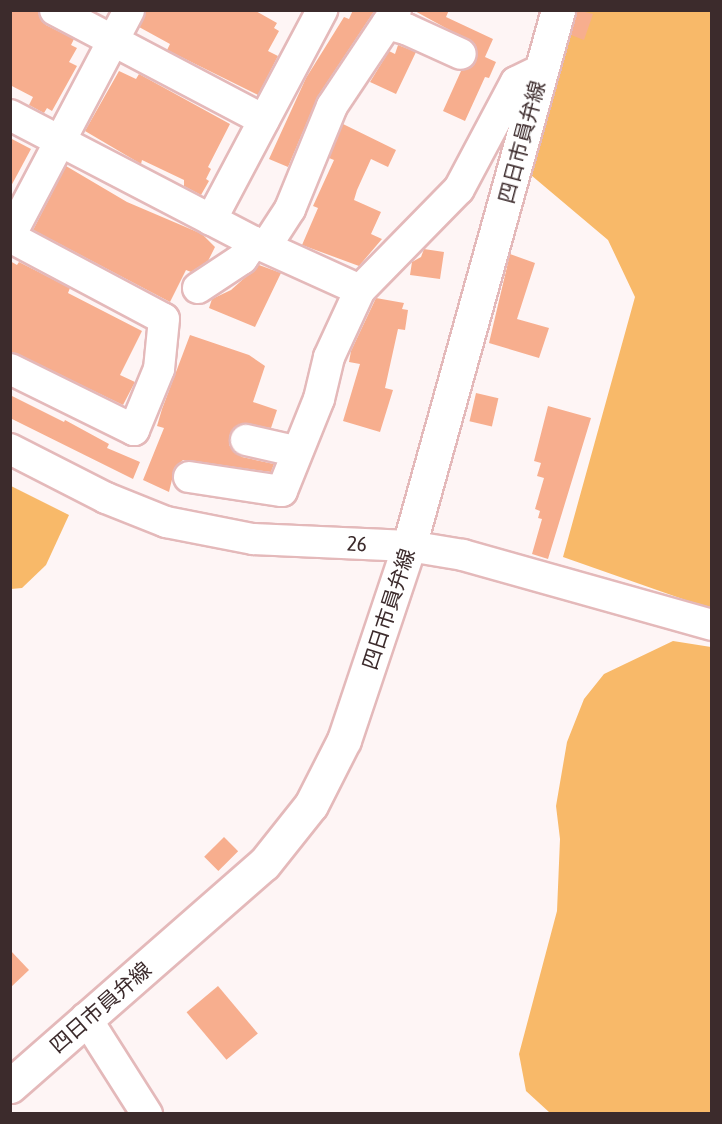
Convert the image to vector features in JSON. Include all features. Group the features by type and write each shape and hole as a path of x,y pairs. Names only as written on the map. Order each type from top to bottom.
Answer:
{"main road":[{"name":"四日市員弁線","path":"10,1086 264,864 311,805 344,740 409,546 558,10"}],"street":[{"path":"55,10 264,120"},
{"path":"10,369 134,430 159,369 164,319 10,237 129,10"},
{"path":"211,220 264,120 313,14"},
{"path":"198,288 242,259 260,244 290,209 332,106 391,17 406,28 461,54"},
{"path":"189,477 282,491 295,451 319,399 329,357 360,290 459,189 516,81 541,70"},
{"path":"10,115 211,220 360,290"},
{"path":"246,440 295,451"},
{"name":"26","path":"10,449 106,498 166,522 253,539 409,546 463,555 711,625"},
{"path":"86,1018 147,1113"}],"shaded area":[{"path":"579,11 711,11 711,609 563,557 635,297 608,240 525,170"},
{"path":"11,486 69,515 46,565 22,588 11,589"},
{"path":"673,641 711,647 711,1113 549,1112 526,1091 519,1054 557,911 560,839 556,806 567,742 584,699 604,674"}],"building":[{"path":"10,10 38,10 46,25 74,39 71,45 77,48 69,62 77,66 52,111 47,108 44,113 29,105 33,97 10,85"},
{"path":"146,10 254,10 277,23 274,28 279,31 268,51 278,56 258,95 167,50 170,44 139,27"},
{"path":"353,10 375,10 318,96 288,167 269,159 306,78 344,17 349,19"},
{"path":"413,10 449,10 446,17 493,39 485,57 496,62 489,78 485,77 465,121 443,111 461,71 476,62 475,44"},
{"path":"577,10 593,14 584,40 571,35"},
{"path":"398,45 416,52 396,94 370,82 389,51 395,54"},
{"path":"119,71 136,79 139,74 230,124 208,167 211,169 206,179 209,181 201,195 184,186 184,180 142,160 141,164 85,131"},
{"path":"343,124 396,150 388,167 371,159 357,190 354,200 381,212 371,234 382,239 359,266 302,245 318,208 313,206 334,160 329,158"},
{"path":"10,138 31,149 10,188"},
{"path":"66,166 127,202 202,234 215,247 208,261 191,272 186,270 170,302 33,230"},
{"path":"424,249 444,252 440,279 410,275 412,262 421,257"},
{"path":"510,254 535,263 517,319 549,328 539,358 489,343"},
{"path":"10,261 17,265 19,262 70,288 68,293 142,331 120,375 135,382 123,405 10,351"},
{"path":"259,265 281,273 255,327 209,308 212,299 231,290"},
{"path":"376,298 404,303 402,309 408,310 405,330 398,329 385,388 393,390 380,432 343,421 360,364 349,362 351,351"},
{"path":"190,335 249,355 265,366 253,402 277,410 271,428 240,424 229,436 229,445 242,457 274,464 271,472 183,460 175,467 169,492 143,480 164,428 157,426"},
{"path":"476,393 498,398 492,426 469,421"},
{"path":"10,395 64,422 65,420 109,444 107,448 140,462 133,479 10,418"},
{"path":"548,406 591,418 548,559 532,554 542,519 538,518 540,511 535,509 544,478 537,476 541,463 534,461"},
{"path":"224,837 238,851 218,871 204,857"},
{"path":"10,950 29,970 10,988"},
{"path":"218,986 258,1033 226,1060 187,1012"}]}
